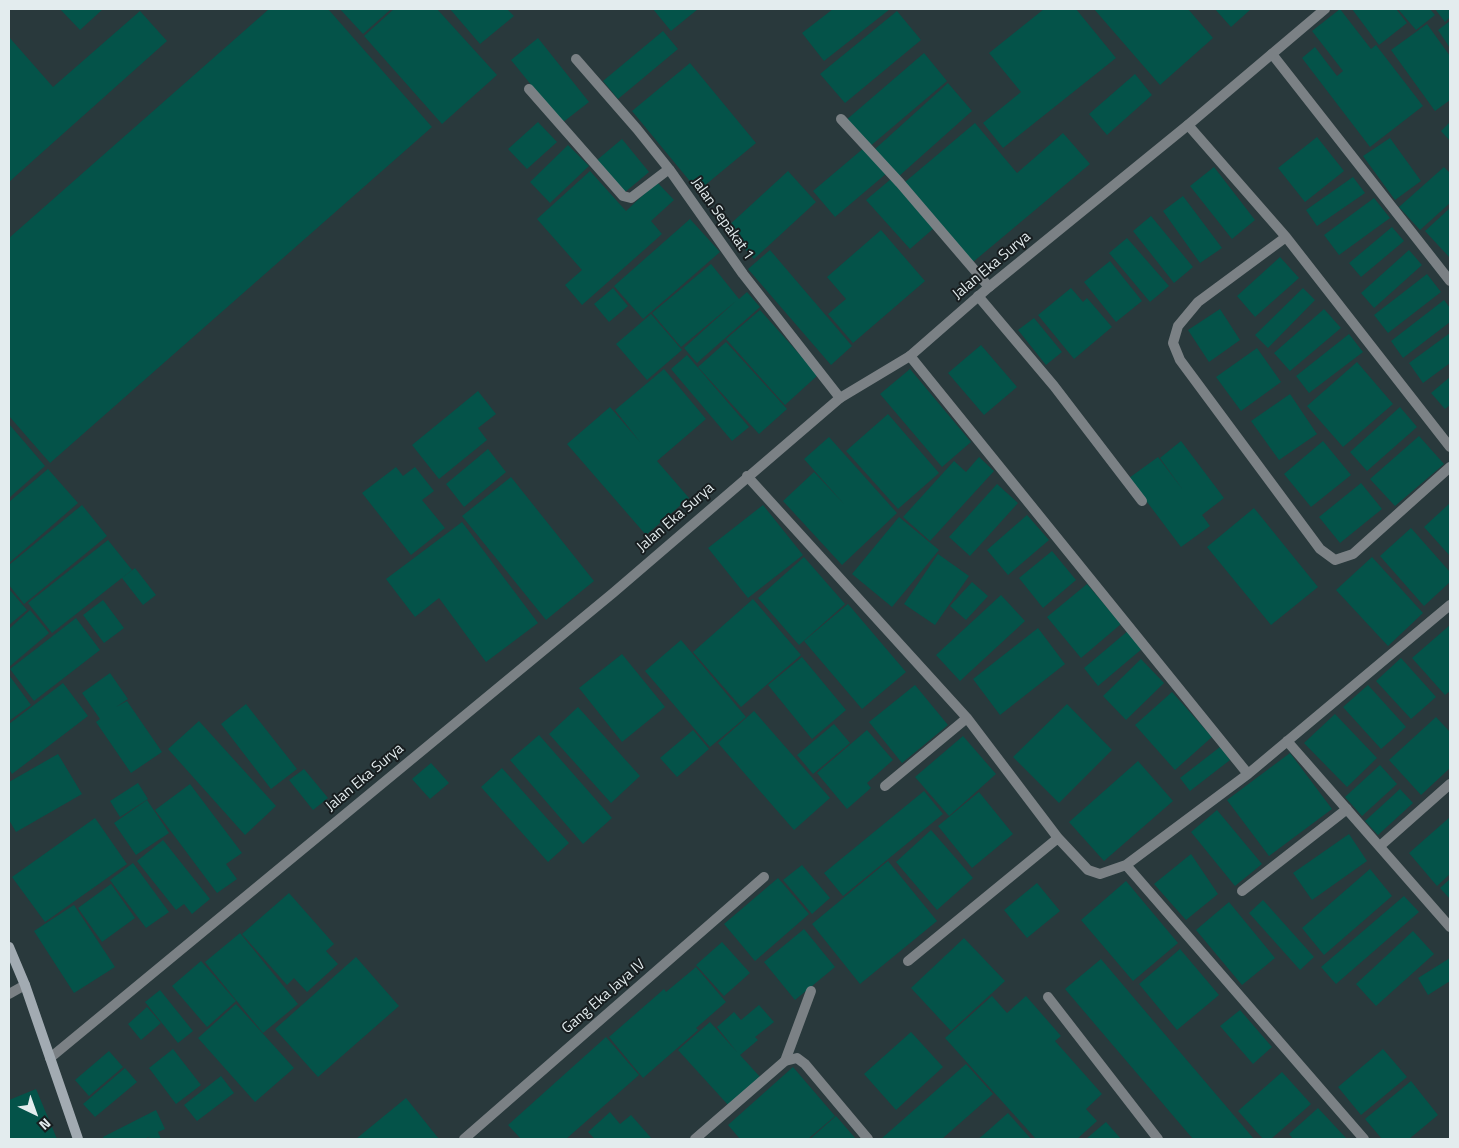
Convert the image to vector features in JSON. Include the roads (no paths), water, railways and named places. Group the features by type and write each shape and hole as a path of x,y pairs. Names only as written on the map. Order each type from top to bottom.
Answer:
{"main road":[{"path":"9,947 25,985 78,1139"}],"street":[{"name":"Jalan Eka Surya","path":"50,1058 613,593 840,398 910,356 978,296 1188,125 1325,9"},
{"path":"1272,54 1450,281"},
{"name":"Jalan Sepakat 1","path":"576,59 669,169 743,274 840,398"},
{"path":"529,89 623,196 631,198 669,169"},
{"path":"841,119 900,183 989,287"},
{"path":"1188,125 1286,237 1450,446"},
{"path":"1286,237 1198,302 1178,326 1173,343 1180,360 1320,549 1335,560 1353,554 1450,467"},
{"path":"978,296 1054,386 1142,501"},
{"path":"910,356 1248,774"},
{"path":"747,476 967,718 1058,838 1088,870 1100,874 1126,865 1248,774 1450,604"},
{"path":"885,786 967,718"},
{"path":"1287,741 1450,927"},
{"path":"1380,846 1450,784"},
{"path":"1242,891 1347,809"},
{"path":"908,961 1058,838"},
{"path":"1126,865 1364,1139"},
{"name":"Gang Eka Jaya IV","path":"464,1139 764,877"},
{"path":"9,994 25,985"},
{"path":"785,1061 811,990"},
{"path":"1048,996 1158,1139"},
{"path":"695,1139 785,1061 797,1058 805,1064 868,1139"}]}
